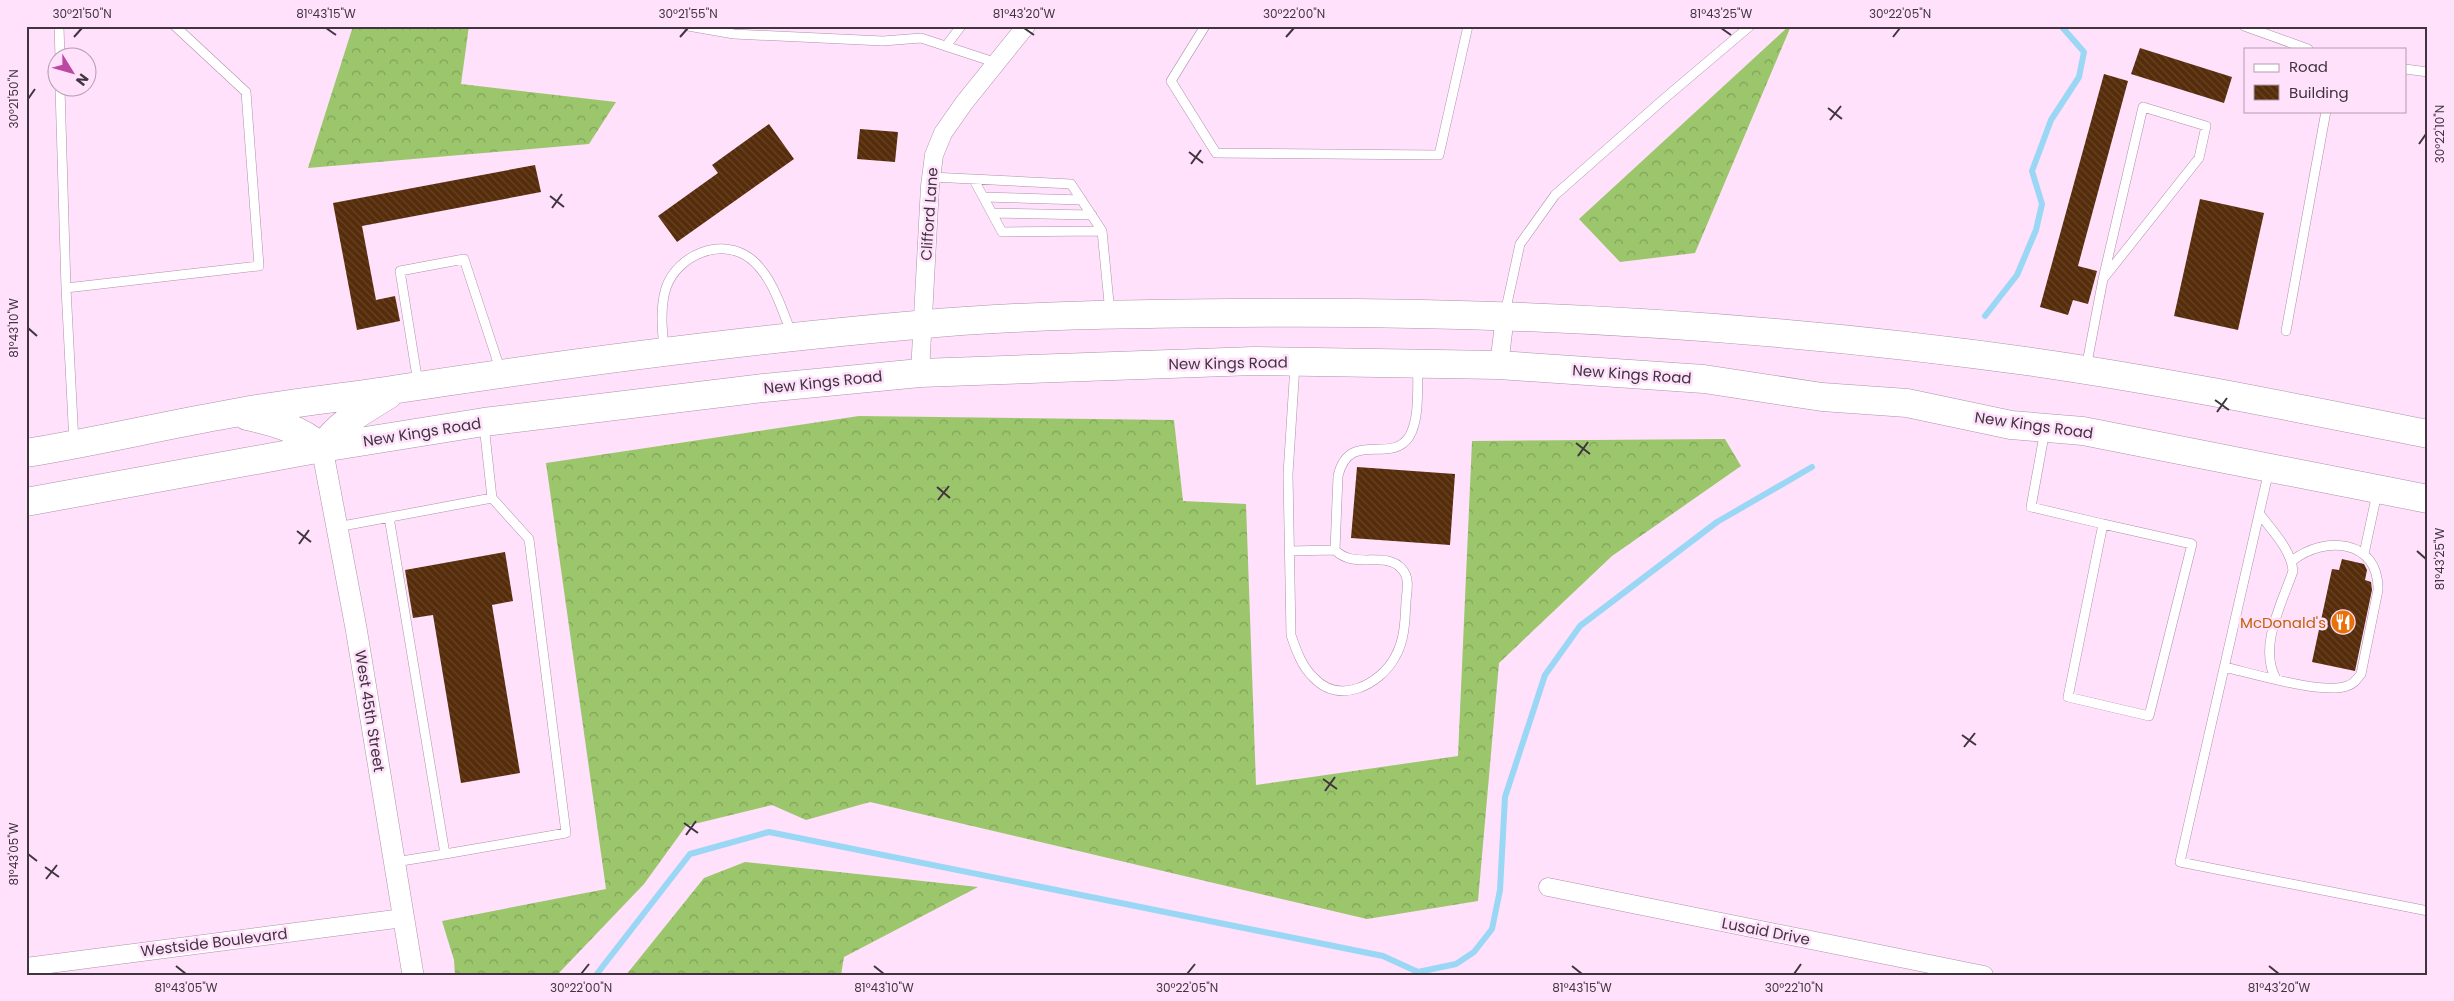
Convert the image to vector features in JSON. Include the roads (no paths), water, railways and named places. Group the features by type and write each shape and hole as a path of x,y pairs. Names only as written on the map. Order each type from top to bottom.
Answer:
{"highway":[{"path":"26,453 74,446 234,413 408,388 501,372 922,324 1110,316 1353,311 1505,316 1737,329 1893,345 2156,382 2428,434"},
{"name":"New Kings Road","path":"26,502 322,448 484,422 764,388 920,373 1235,362 1499,365 1704,379 1822,398 1907,404 2011,424 2083,430 2428,499"},
{"path":"234,413 279,423 308,436 322,448 333,432 349,418 408,388"}],"street":[{"name":"Clifford Lane","path":"920,373 931,177 934,155 944,133 964,103 1026,26"},
{"path":"1499,365 1505,316"},
{"name":"West 45th Street","path":"322,448 413,975"},
{"name":"Lusaid Drive","path":"1548,887 1984,975"},
{"name":"Westside Boulevard","path":"26,967 403,918"}],"lane":[{"path":"59,26 60,48"},
{"path":"66,288 259,266 246,92 175,26"},
{"path":"688,26 734,34 883,40 920,38 997,63"},
{"path":"946,46 961,26"},
{"path":"1205,26 1171,81 1216,153 1439,155 1468,26"},
{"path":"1505,316 1520,244 1555,195 1750,26"},
{"path":"2244,26 2305,48"},
{"path":"2406,69 2428,72"},
{"path":"60,98 66,288 74,446"},
{"path":"2085,371 2103,279 2143,107 2206,126 2199,158 2103,279"},
{"path":"2286,331 2326,112"},
{"path":"931,177 1071,184 1102,231 1110,316"},
{"path":"974,180 1002,232 1102,231"},
{"path":"983,197 1082,200"},
{"path":"992,213 1092,215"},
{"path":"664,352 663,305 667,286 688,258 704,251 718,248 736,251 751,259 769,280 793,338"},
{"path":"408,388 400,271 464,260 501,372"},
{"path":"1289,551 1335,550 1349,560 1388,561 1401,568 1408,579 1404,632 1395,657 1378,678 1359,689 1335,692 1314,679 1298,655 1291,635 1289,551 1288,474 1295,362"},
{"path":"1335,550 1340,464 1346,455 1361,450 1393,448 1408,438 1414,423 1418,364"},
{"path":"395,862 566,833 529,539 492,498 484,422"},
{"path":"2046,427 2031,507 2192,544 2149,716 2068,697 2103,524"},
{"path":"2269,468 2180,862 2428,910"},
{"path":"2364,554 2378,489"},
{"path":"337,527 492,498"},
{"path":"2259,513 2292,561 2293,571 2272,634 2268,654 2270,668 2276,679"},
{"path":"389,517 445,854"},
{"path":"2224,667 2318,687 2345,688 2353,684 2362,674 2378,580 2373,565 2364,554 2350,547 2332,544 2317,546 2303,552 2292,561"}],"waterway":[{"path":"1985,316 2017,275 2036,230 2042,204 2032,171 2051,120 2079,77 2084,52 2062,27"},
{"path":"596,975 690,854 769,832 1383,956 1418,972 1456,964 1474,952 1492,929 1500,890 1505,797 1545,675 1580,626 1717,522 1812,467"}],"place":[{"name":"McDonald's","path":"2343,622"}]}
